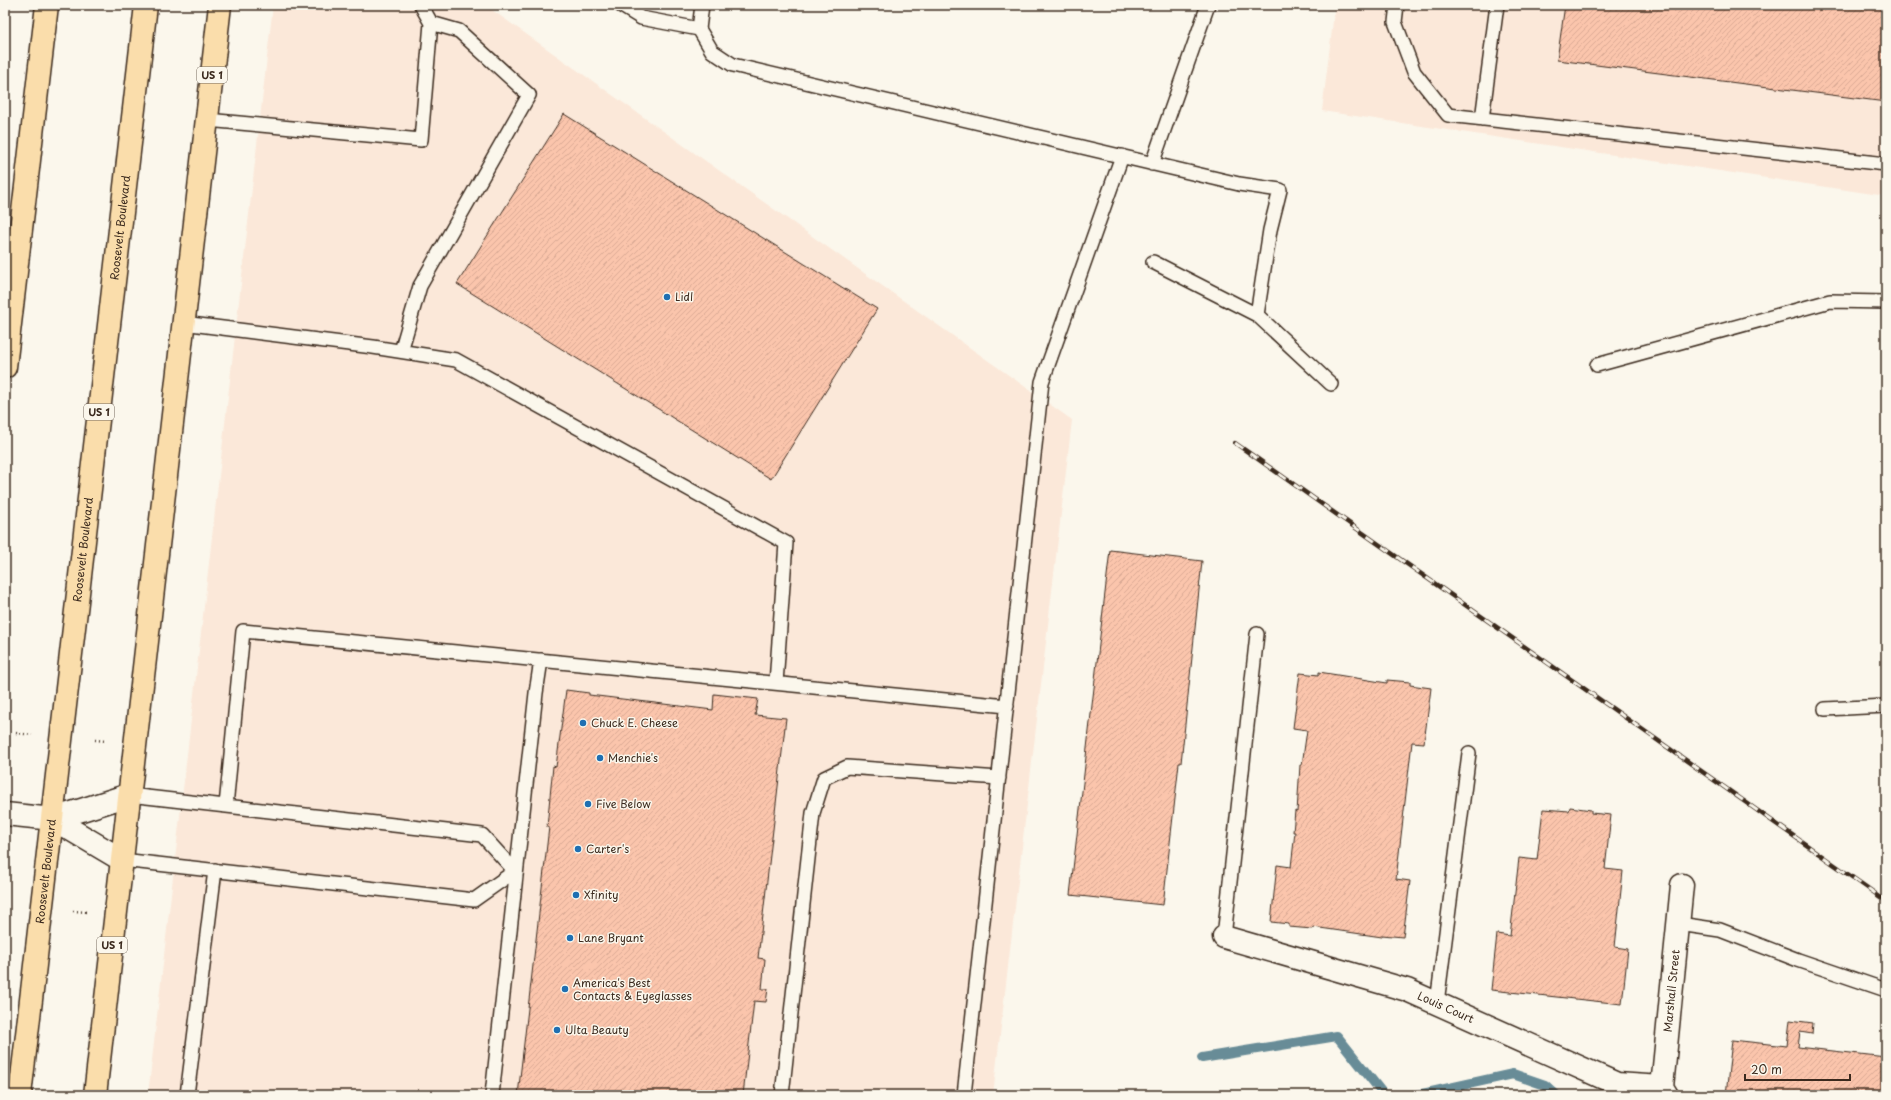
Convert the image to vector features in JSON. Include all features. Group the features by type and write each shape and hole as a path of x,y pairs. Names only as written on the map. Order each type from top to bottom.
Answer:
{"highway":[{"path":"5,367 47,5"},
{"name":"Roosevelt Boulevard","path":"20,1095 146,5"},
{"name":"US 1","path":"95,1095 220,5"}],"street":[{"path":"5,814 53,819 130,795"},
{"path":"53,819 122,860"},
{"name":"Marshall Street","path":"1664,1091 1682,885"},
{"name":"Louis Court","path":"1224,937 1407,990 1617,1084 1664,1091"}],"lane":[{"path":"207,120 421,140 431,23 421,5"},
{"path":"620,5 641,18 700,29"},
{"path":"702,5 700,29 712,51 733,66 1239,184 1280,190 1270,230 1257,314"},
{"path":"1152,164 1208,5"},
{"path":"1397,5 1395,22 1414,72 1448,115 1886,164"},
{"path":"1482,119 1497,5"},
{"path":"401,351 420,286 529,95 459,31 431,23"},
{"path":"964,1095 1042,382 1122,156"},
{"path":"1153,262 1257,314 1331,384"},
{"path":"1597,365 1830,301 1886,302"},
{"path":"183,322 401,351 456,360 786,543 776,683"},
{"path":"226,806 243,631 1007,706"},
{"path":"1224,937 1257,634"},
{"path":"492,1095 515,871 541,660"},
{"path":"1825,709 1886,706"},
{"path":"1437,1003 1469,754"},
{"path":"782,1095 813,813 824,778 848,767 999,778"},
{"path":"130,795 482,835 515,871"},
{"path":"122,860 474,900 515,871"},
{"path":"187,1095 215,870"},
{"path":"1679,924 1720,930 1886,990"}],"path":[{"path":"16,733 32,735"},
{"path":"95,740 109,742"},
{"path":"73,911 91,912"}],"shaded area":[{"path":"273,5 485,5 1072,420 993,1095 148,1095"},
{"path":"1335,5 1886,5 1886,196 1322,111"}],"building":[{"path":"1565,5 1886,5 1886,102 1557,60"},
{"name":"Lidl","path":"564,114 877,309 771,479 457,284"},
{"path":"1110,550 1202,561 1181,763 1179,763 1163,905 1070,895"},
{"path":"1319,672 1387,683 1387,680 1410,682 1410,685 1431,688 1424,743 1412,742 1396,879 1410,881 1403,937 1382,935 1382,937 1313,927 1312,929 1289,927 1289,924 1271,922 1277,865 1291,867 1300,765 1302,765 1307,730 1293,728 1300,673 1319,675"},
{"path":"566,690 589,693 589,695 713,710 714,694 758,699 755,715 786,718 758,958 765,959 762,989 768,989 766,1002 754,1001 743,1095 518,1095 549,827 547,827 553,766 556,767"},
{"path":"1570,807 1591,810 1591,813 1611,815 1605,869 1623,871 1615,947 1628,949 1622,1004 1491,990 1497,934 1510,936 1519,858 1537,860 1543,809 1569,811"},
{"path":"1790,1020 1813,1023 1812,1034 1800,1032 1798,1047 1886,1057 1886,1095 1726,1095 1732,1040 1787,1046"}],"waterway":[{"path":"1202,1058 1337,1036 1384,1095"},
{"path":"1418,1095 1513,1074 1545,1085 1556,1095"}],"railway":[{"path":"1235,443 1886,901"}],"place":[{"name":"Lidl","path":"667,297"},
{"name":"Chuck E. Cheese","path":"583,723"},
{"name":"Menchie's","path":"600,758"},
{"name":"Five Below","path":"588,804"},
{"name":"Carter's","path":"578,849"},
{"name":"Xfinity","path":"576,895"},
{"name":"Lane Bryant","path":"570,938"},
{"name":"America's Best Contacts & Eyeglasses","path":"565,989"},
{"name":"Ulta Beauty","path":"557,1030"}]}
